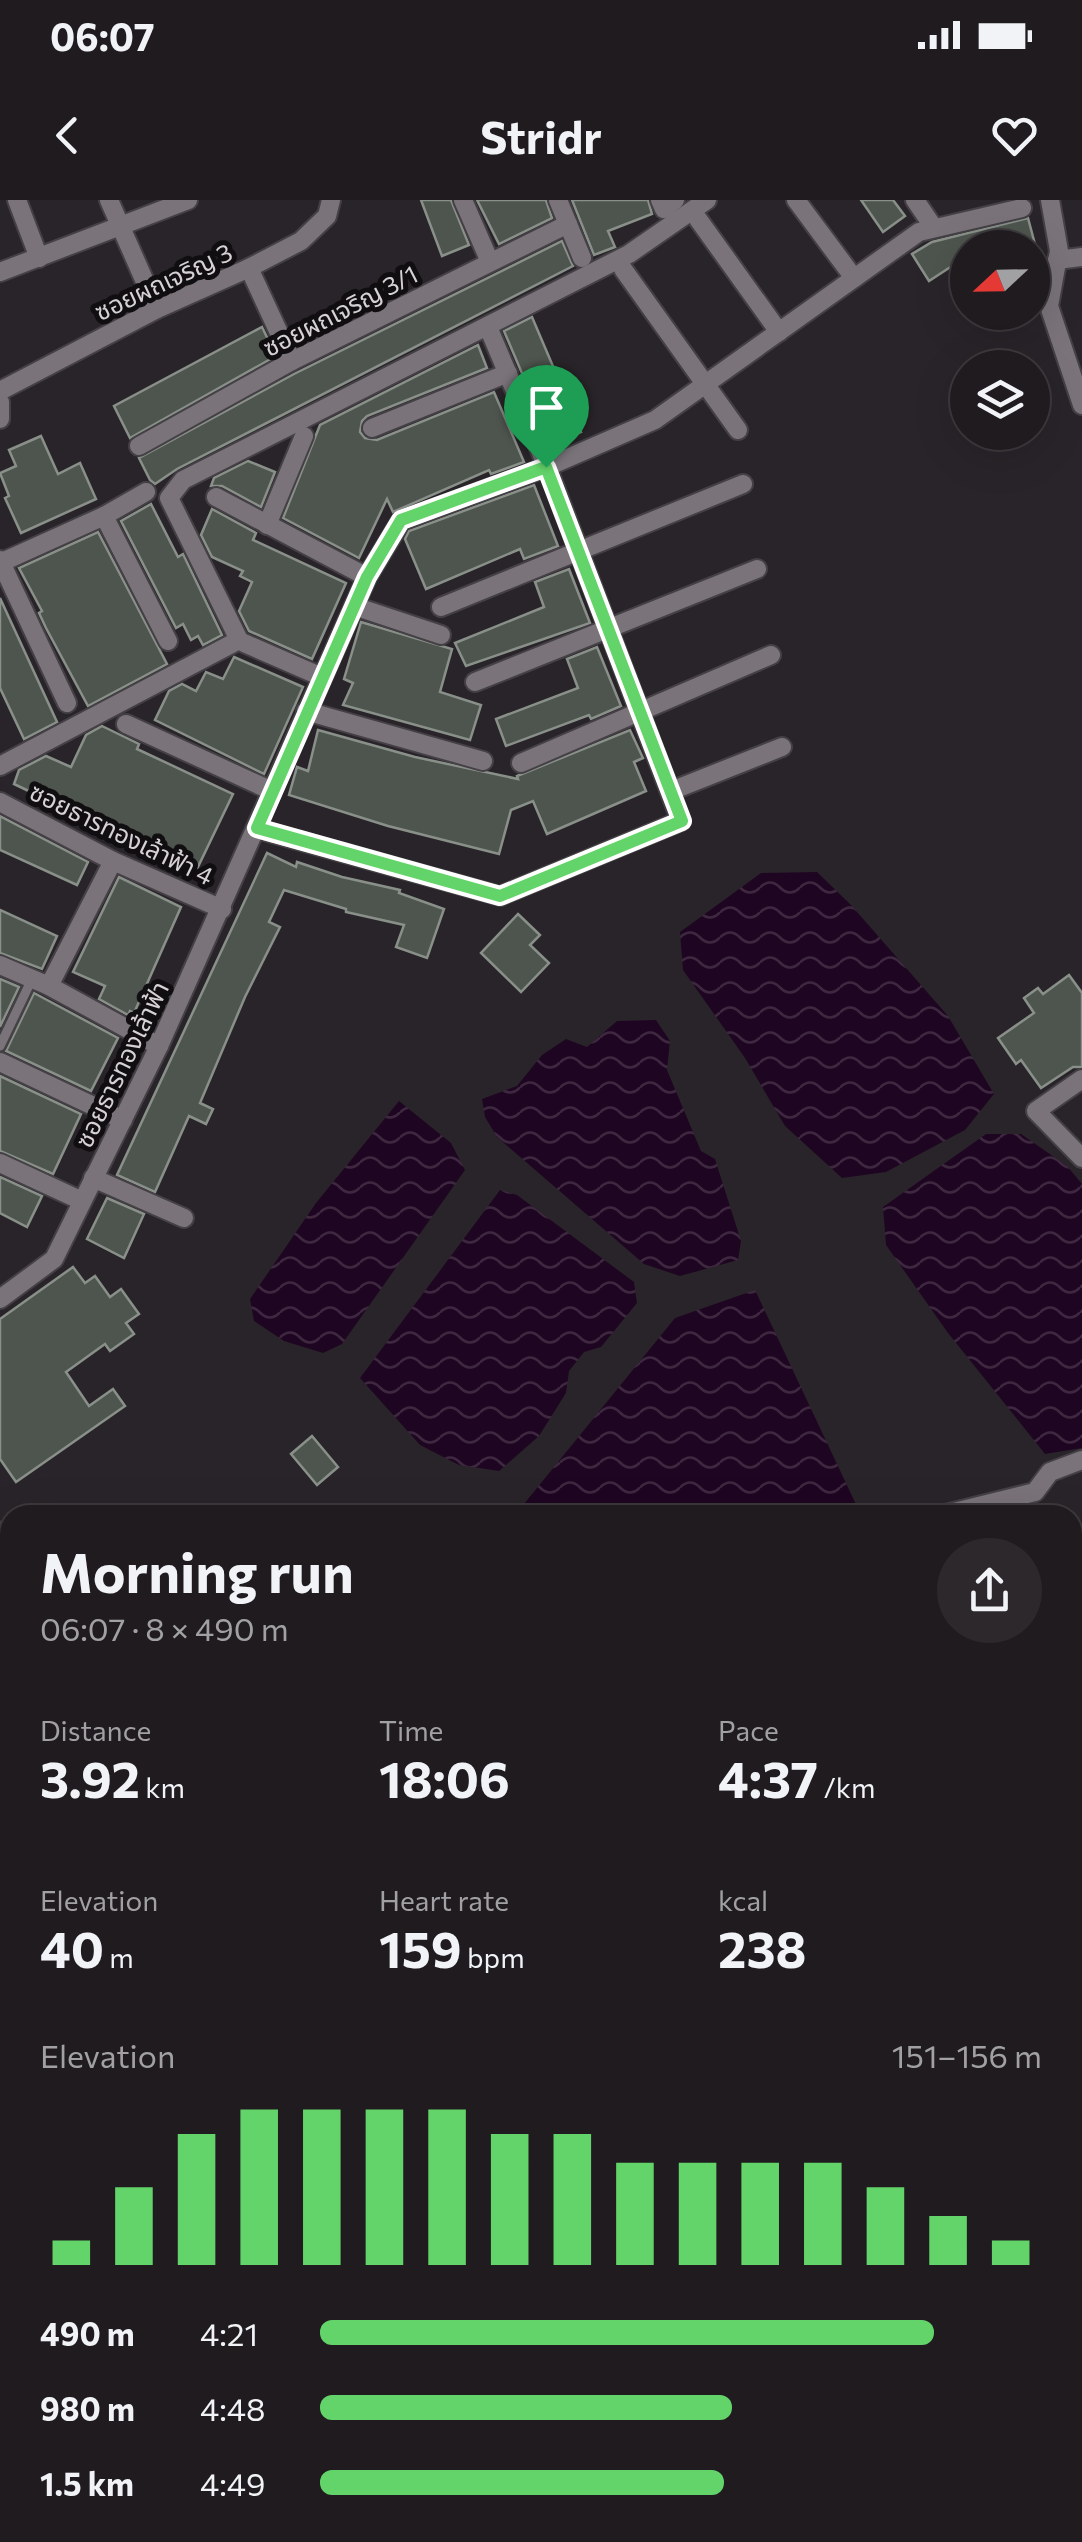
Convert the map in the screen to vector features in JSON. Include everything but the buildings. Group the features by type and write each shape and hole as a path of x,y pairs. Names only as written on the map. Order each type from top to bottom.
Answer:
{"street":[{"path":"17,200 38,258"},
{"path":"109,200 157,310"},
{"path":"0,272 188,200"},
{"name":"ซอยผถเจริญ 3","path":"0,390 301,241 327,216 331,200"},
{"path":"463,200 490,262"},
{"path":"558,200 582,258"},
{"path":"0,766 239,640 169,498 182,480 630,254 707,200"},
{"path":"796,200 854,278"},
{"path":"915,200 934,228"},
{"path":"1050,200 1059,251 1050,306 1082,404"},
{"path":"546,467 655,420 919,232 1022,208"},
{"path":"698,219 779,332"},
{"name":"ซอยผถเจริญ 3/1","path":"139,446 292,361 568,224"},
{"path":"1057,260 1082,257"},
{"path":"249,268 292,361"},
{"path":"623,269 738,430"},
{"path":"257,828 500,896 682,821 491,334"},
{"path":"372,428 508,374"},
{"path":"0,402 0,419"},
{"path":"267,524 304,436"},
{"name":"ซอยธารทองเล้าฟ้า","path":"0,1299 54,1259 222,909 367,577 401,520 546,467"},
{"path":"440,607 743,484"},
{"path":"67,703 0,562 104,516 146,492"},
{"path":"216,498 367,577"},
{"path":"104,516 168,641"},
{"path":"475,682 757,569"},
{"path":"354,606 441,635"},
{"path":"244,642 322,677"},
{"path":"521,763 771,654"},
{"path":"306,711 483,761"},
{"path":"126,724 272,791"},
{"path":"671,791 782,747"},
{"name":"ซอยธารทองเล้าฟ้า 4","path":"0,802 113,860 222,909"},
{"path":"41,982 113,860"},
{"path":"0,965 41,982 159,1046"},
{"path":"0,1062 123,1120"},
{"path":"1082,1079 1036,1110 1082,1158"},
{"path":"0,1163 82,1201"},
{"path":"93,1178 184,1218"},
{"path":"983,1505 1036,1492 1050,1472 1082,1460"}],"lane":[{"path":"0,1046 41,982"}],"water":[{"path":"817,872 948,1016 994,1094 965,1130 886,1172 842,1178 785,1126 745,1058 683,970 680,932 761,873"},
{"path":"656,1020 670,1041 667,1070 701,1151 715,1159 741,1241 738,1260 680,1276 644,1264 497,1137 485,1117 482,1099 517,1086 542,1055 566,1039 587,1047 617,1021"},
{"path":"399,1101 451,1143 465,1170 342,1344 323,1353 284,1341 254,1321 250,1299 316,1203"},
{"path":"986,1134 1021,1134 1067,1166 1082,1184 1082,1448 1045,1454 948,1333 886,1245 883,1207"},
{"path":"500,1190 517,1195 634,1282 637,1303 601,1347 584,1352 569,1371 566,1393 539,1436 499,1471 459,1465 420,1445 360,1378"},
{"path":"755,1290 856,1505 523,1505 675,1318"}],"route":[{"path":"546,467 682,821 500,896 257,828 367,577 401,520 546,467"}]}
